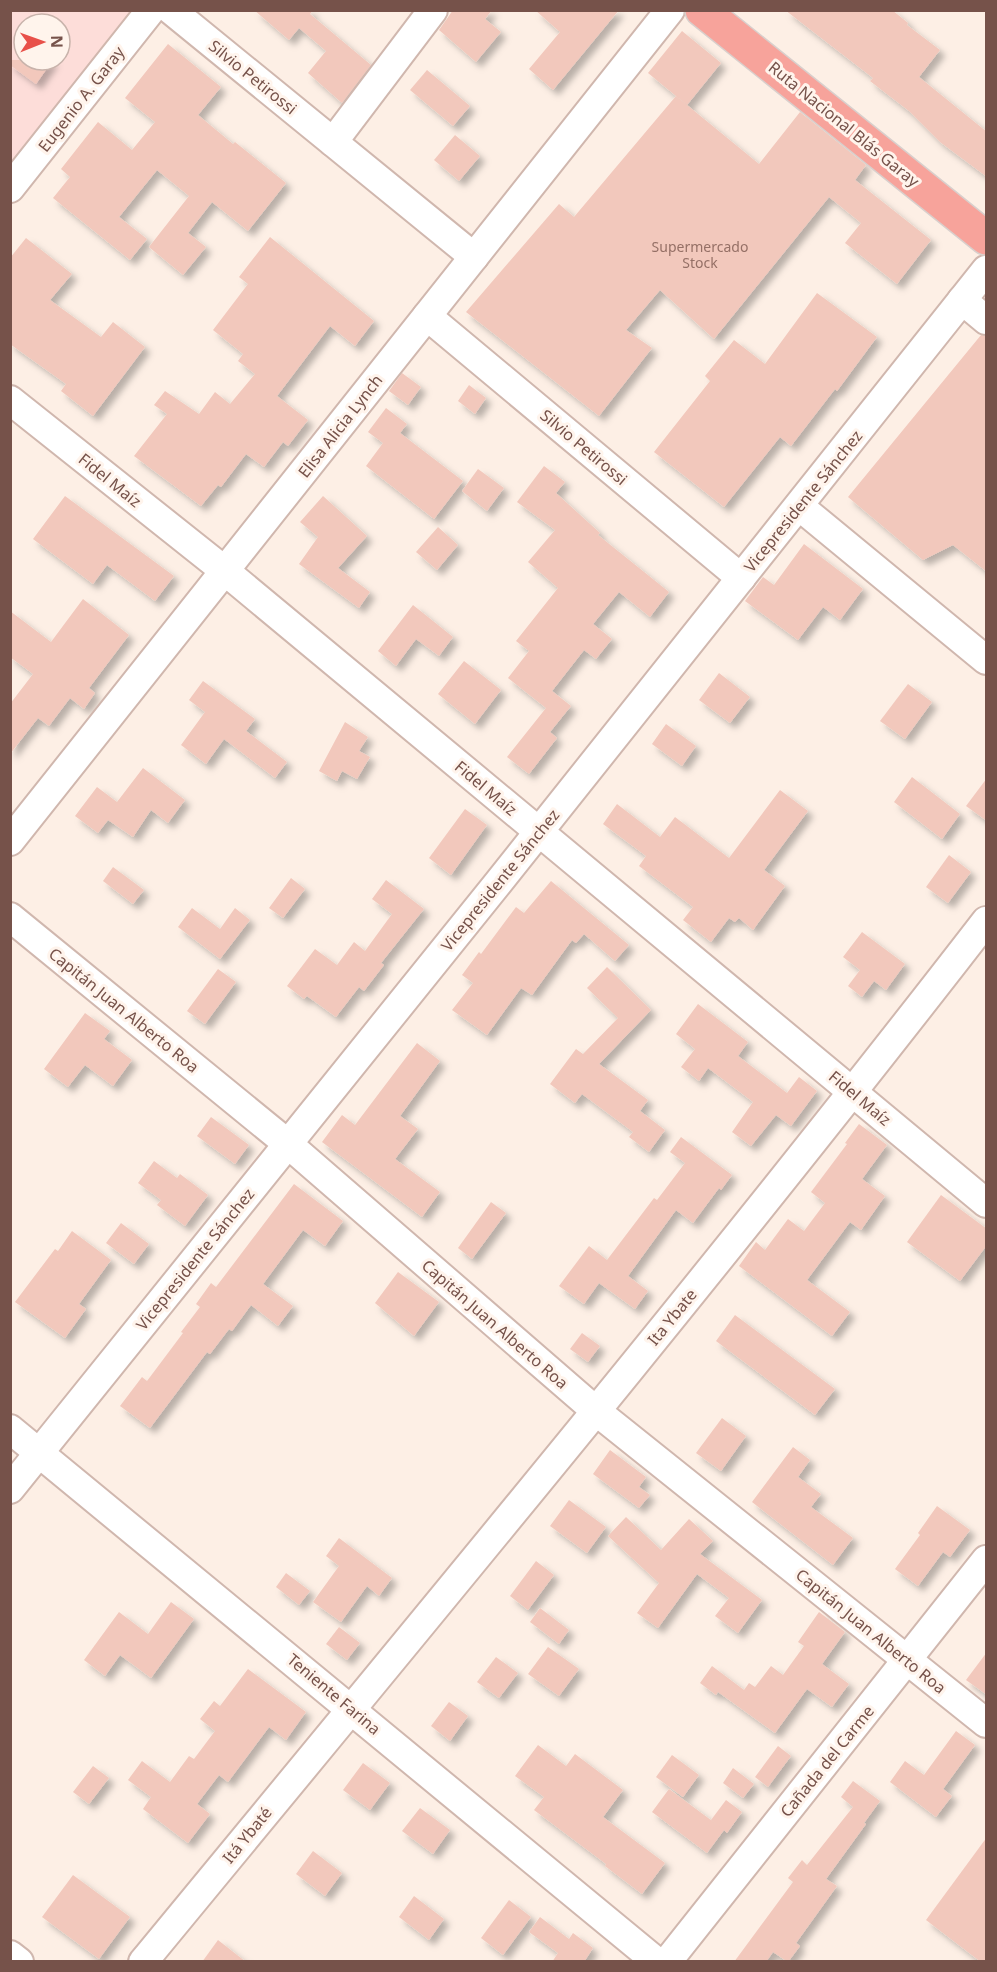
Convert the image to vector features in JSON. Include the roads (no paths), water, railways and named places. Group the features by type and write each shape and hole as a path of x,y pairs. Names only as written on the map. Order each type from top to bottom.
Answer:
{"highway":[{"name":"Ruta Nacional Blás Garay","path":"702,10 987,238"}],"street":[{"name":"Eugenio A. Garay","path":"10,188 151,10"},
{"name":"Silvio Petirossi","path":"171,10 474,257"},
{"path":"333,142 433,10"},
{"name":"Elisa Alicia Lynch","path":"10,841 669,10"},
{"name":"Vicepresidente Sánchez","path":"10,1489 539,832 987,270"},
{"path":"962,300 987,320"},
{"name":"Silvio Petirossi","path":"427,316 741,578"},
{"name":"Fidel Maíz","path":"10,400 225,571 987,1203"},
{"path":"799,506 987,660"},
{"name":"Capitán Juan Alberto Roa","path":"10,917 288,1144 596,1411 987,1723"},
{"name":"Ita Ybate","path":"351,1708 596,1411 854,1092 987,921"},
{"name":"Teniente Farina","path":"10,1429 657,1962"},
{"name":"Cañada del Carme","path":"667,1962 987,1560"},
{"name":"Itá Ybaté","path":"143,1962 351,1708"},
{"path":"10,1955 19,1962"}]}
